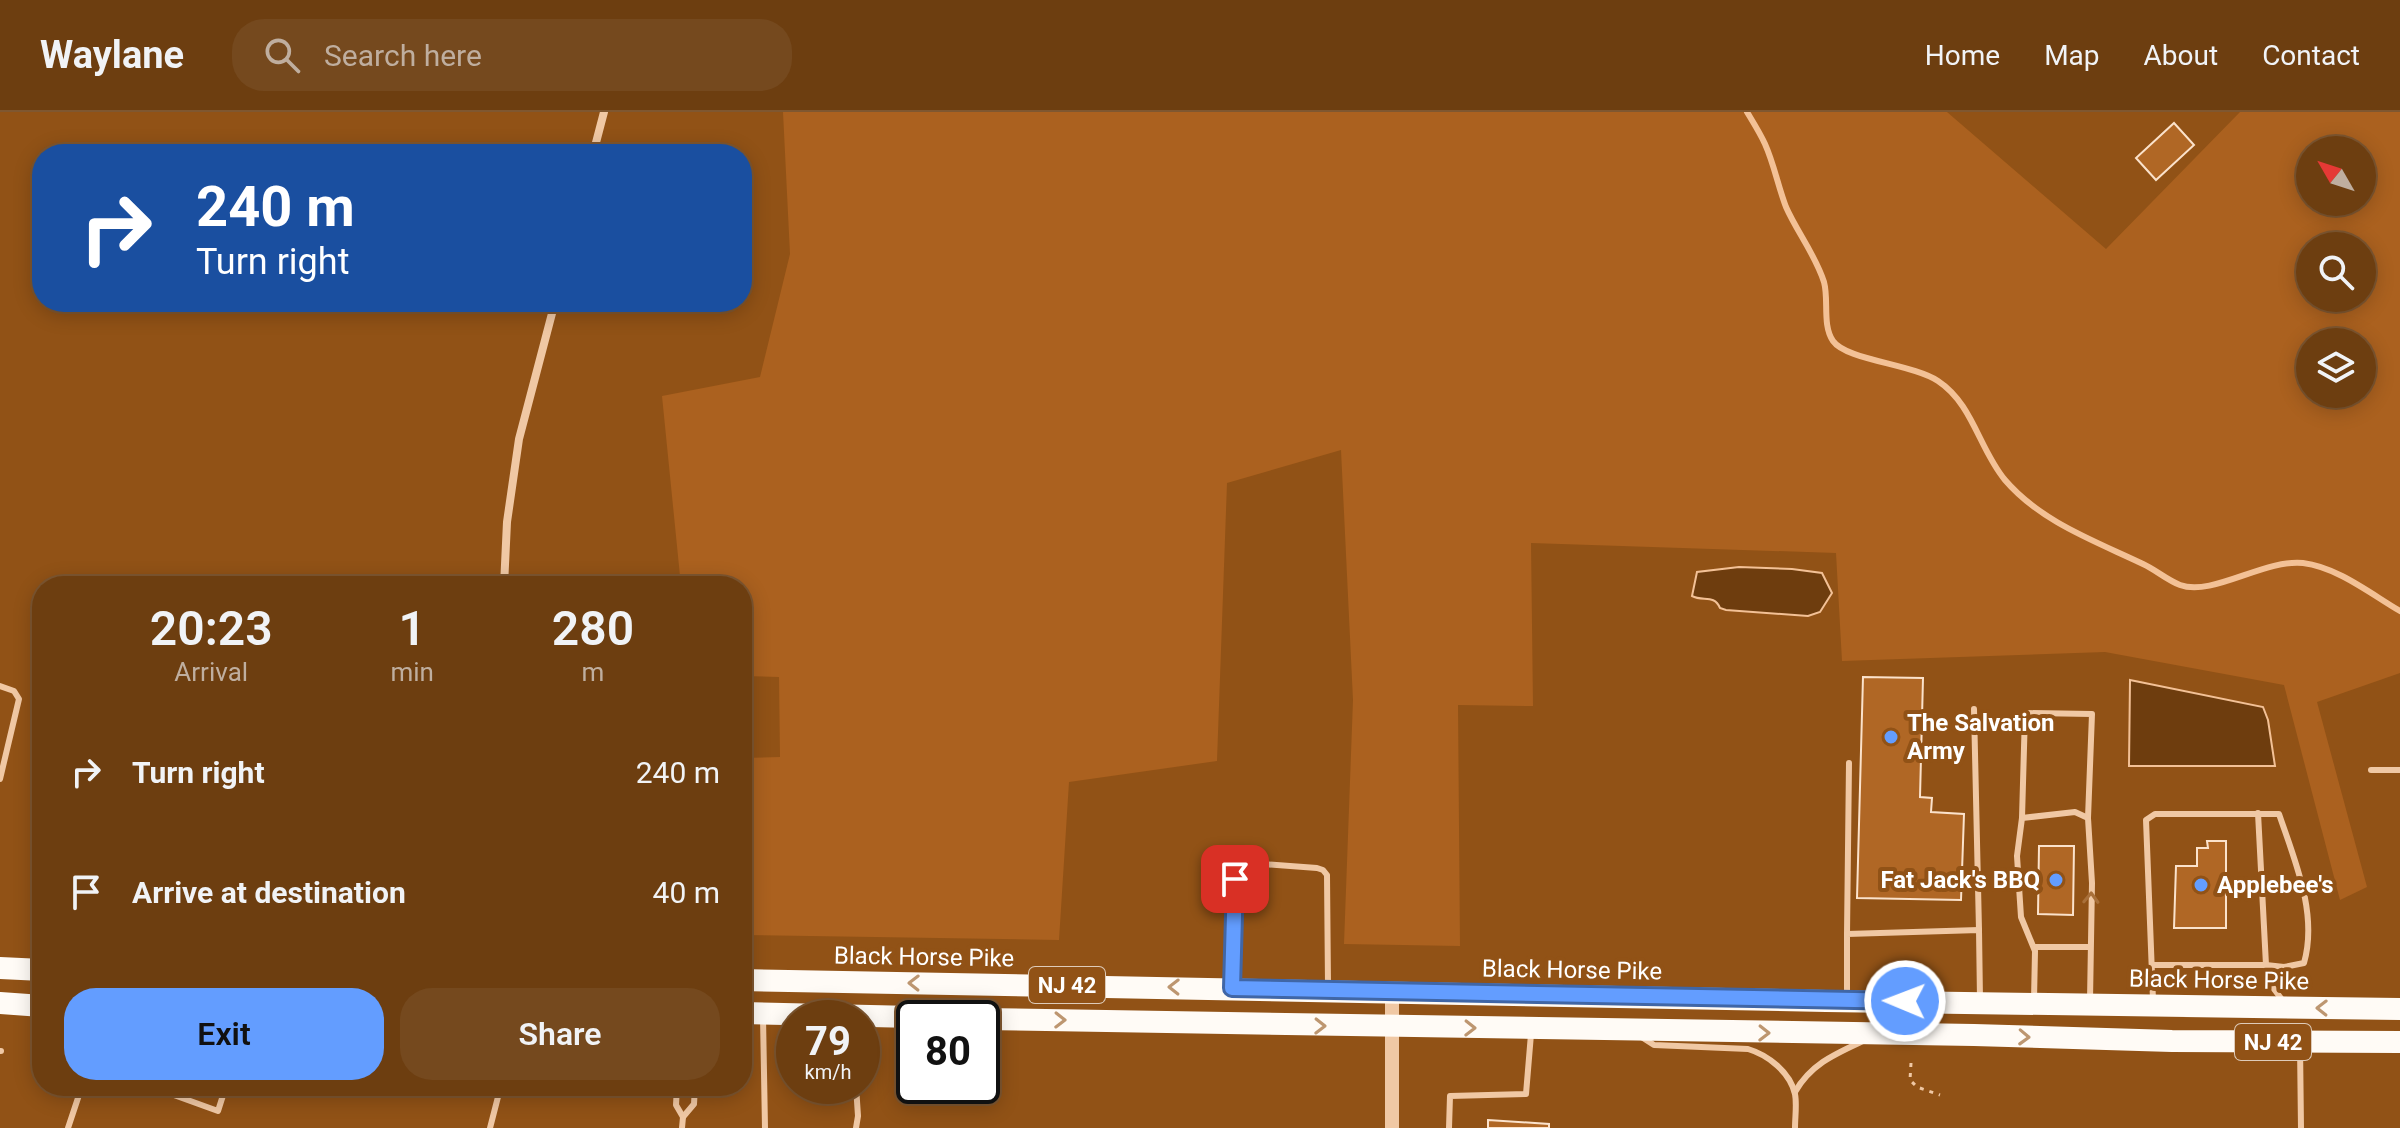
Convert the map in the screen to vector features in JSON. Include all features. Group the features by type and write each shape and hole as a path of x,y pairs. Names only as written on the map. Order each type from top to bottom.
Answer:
{"highway":[{"path":"0,968 32,970"},
{"name":"Black Horse Pike","path":"752,980 2400,1009"},
{"path":"0,1003 32,1005"},
{"path":"2172,1041 2258,1032 2281,1021 2287,1007"},
{"path":"752,1013 776,1014"},
{"name":"NJ 42","path":"1000,1019 2172,1041 2400,1042"}],"street":[{"path":"596,144 604,112"},
{"path":"504,576 507,522 519,439 552,312"},
{"path":"1392,992 1392,1128"}],"lane":[{"path":"0,686 14,691 19,699 0,779"},
{"path":"1974,709 1980,1002"},
{"path":"2034,1003 2034,947 2021,917 2017,856 2022,818 2025,713 2092,714 2088,818 2092,883 2090,1004"},
{"path":"1847,1000 1849,763"},
{"path":"2371,770 2400,770"},
{"path":"2022,818 2075,812 2088,818"},
{"path":"2258,813 2266,965 2271,985 2287,1007"},
{"path":"2152,965 2284,967 2304,963 2310,943 2301,876 2279,814 2155,814 2146,820 2153,1005"},
{"path":"1232,988 1235,879 1239,868 1248,863 1317,868 1327,875 1328,991"},
{"path":"1847,934 1979,930"},
{"path":"2034,947 2089,947"},
{"path":"752,1013 765,1128"},
{"path":"1449,1128 1450,1096 1526,1094 1531,1029"},
{"path":"1630,1031 1654,1045 1748,1049 1763,1054 1775,1063 1795,1092 1795,1128"},
{"path":"1795,1092 1814,1067 1829,1056 1878,1034"},
{"path":"2300,1042 2301,1128"},
{"path":"68,1128 79,1096"},
{"path":"177,1096 218,1111 223,1096"},
{"path":"490,1128 498,1096"},
{"path":"676,1096 676,1105 683,1117"},
{"path":"682,1128 683,1117 694,1104 694,1096"},
{"path":"856,1128 857,1104"}],"path":[{"path":"1911,1063 1910,1080 1917,1087 1940,1095"}],"shaded area":[{"path":"783,112 1947,112 2106,249 2240,112 2400,112 2400,673 2317,702 2367,887 2340,900 2284,685 2105,652 1842,661 1836,553 1531,543 1533,706 1458,705 1460,946 1344,944 1353,700 1341,450 1227,483 1217,761 1069,782 1059,940 752,935 752,758 780,757 779,677 752,676 752,576 680,576 662,396 760,377 790,254"},
{"path":"1739,567 1822,573 1832,593 1820,612 1808,616 1726,610 1715,601 1692,596 1697,572"},
{"path":"2130,680 2263,707 2275,766 2129,766"}],"building":[{"path":"2174,123 2194,145 2156,180 2136,158"},
{"name":"The Salvation Army","path":"1863,677 1923,678 1920,797 1932,798 1931,812 1964,814 1961,900 1857,898"},
{"name":"Applebee's","path":"2207,841 2226,841 2226,928 2174,928 2176,866 2197,866 2197,848 2208,848"},
{"name":"Fat Jack's BBQ","path":"2039,846 2074,846 2073,915 2038,914"},
{"path":"1488,1120 1549,1124 1549,1128 1488,1128"}],"waterway":[{"path":"1747,112 1768,152 1786,207 1824,282 1828,328 1833,341 1851,353 1912,370 1938,381 1960,402 2005,480 2035,508 2180,585 2207,586 2272,566 2303,563 2341,575 2400,611"}],"place":[{"name":"The Salvation Army","path":"1891,737"},
{"name":"Fat Jack's BBQ","path":"2056,880"},
{"name":"Applebee's","path":"2201,885"}],"route":[{"path":"1235,879 1232,988 1905,1001"}]}
